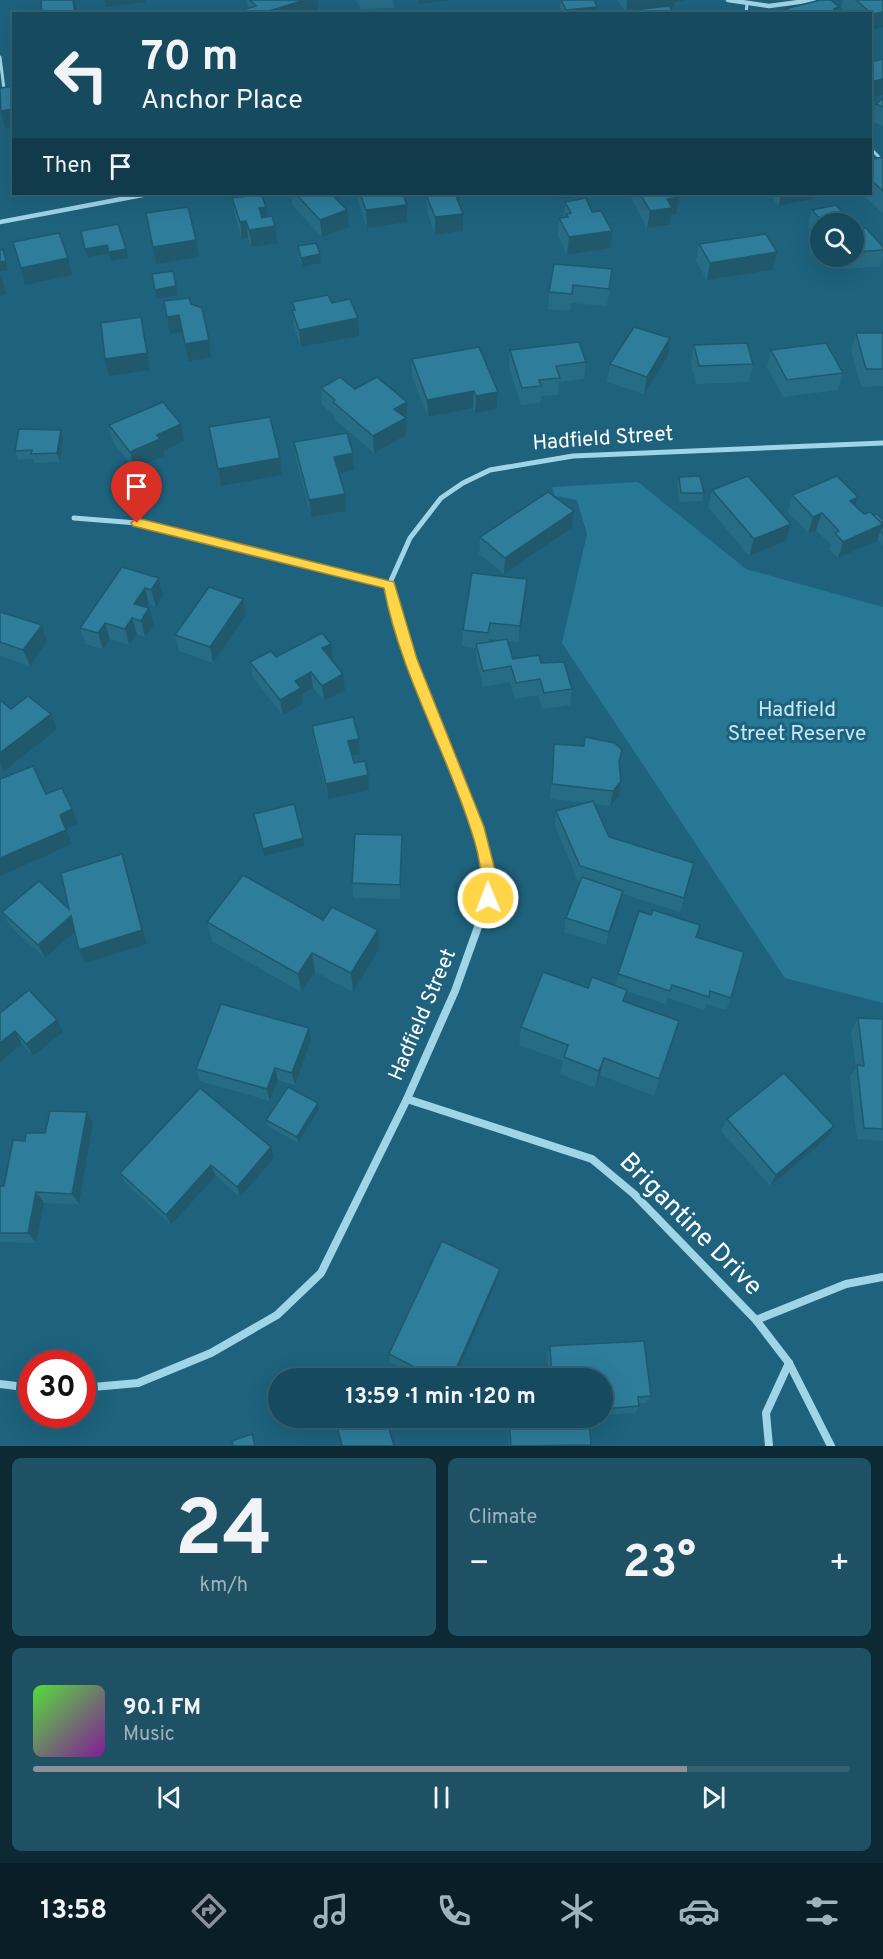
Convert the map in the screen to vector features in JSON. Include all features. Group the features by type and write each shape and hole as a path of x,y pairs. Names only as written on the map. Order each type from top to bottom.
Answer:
{"street":[{"path":"728,0 769,6 814,0"},
{"path":"0,222 143,195"},
{"name":"Hadfield Street","path":"96,1387 138,1383 211,1353 277,1315 321,1274 407,1099 476,938 488,898 489,874 471,807 410,659 395,614 389,585 410,538 441,498 463,483 490,470 573,456 883,443"},
{"path":"74,518 137,523 389,585"},
{"name":"Brigantine Drive","path":"407,1099 592,1159 634,1194 756,1320 789,1363 831,1446"},
{"path":"756,1320 846,1284 883,1277"},
{"path":"769,1446 766,1413 789,1363"},
{"path":"0,1384 18,1386"}],"lane":[{"path":"746,12 747,4"},
{"path":"0,57 4,89"},
{"path":"872,150 883,161"}],"green space":[{"name":"Hadfield Street Reserve","path":"638,482 746,569 883,607 883,1003 785,978 562,643 587,534 577,500 555,496 552,487"}],"building":[{"path":"41,0 73,0 75,12 42,12"},
{"path":"250,0 305,0 266,12 236,12 256,6"},
{"path":"561,0 594,0 597,7 566,10"},
{"path":"820,0 831,0 839,7 834,9 837,11 834,12 778,12 787,10 785,9"},
{"path":"856,0 883,0 883,12 872,14"},
{"path":"669,6 673,12 643,12 642,9"},
{"path":"883,59 883,79 872,82 872,62"},
{"path":"12,86 12,109 1,111 0,88"},
{"path":"883,98 883,107 876,104"},
{"path":"881,157 883,159 883,191 872,181 872,159"},
{"path":"261,195 266,207 259,208 262,218 272,216 275,226 249,230 246,221 240,222 232,198"},
{"path":"297,195 332,195 347,210 320,220"},
{"path":"360,195 403,195 407,205 366,210"},
{"path":"426,195 455,195 463,214 435,217"},
{"path":"641,195 678,195 679,197 667,199 672,208 650,211"},
{"path":"586,198 592,212 601,211 612,231 569,237 559,218 568,217 566,214 571,213 565,202"},
{"path":"836,205 843,213 815,213 812,210"},
{"path":"188,207 196,240 153,247 146,213"},
{"path":"118,224 126,249 109,252 107,245 85,249 81,231"},
{"path":"864,228 883,247 883,250 864,251"},
{"path":"59,233 68,258 21,268 13,242"},
{"path":"766,234 777,252 710,263 699,244"},
{"path":"316,243 320,254 301,258 298,246"},
{"path":"3,249 6,261 0,262 0,250"},
{"path":"554,264 612,269 609,289 573,285 572,294 549,292"},
{"path":"173,271 176,286 155,290 152,274"},
{"path":"328,295 332,303 350,299 358,318 299,330 292,310 295,310 292,302"},
{"path":"189,298 191,304 202,308 209,340 185,344 179,315 167,317 164,301"},
{"path":"141,317 147,353 105,359 101,323"},
{"path":"634,327 670,338 647,377 610,364"},
{"path":"856,333 883,333 883,369 866,369"},
{"path":"579,342 586,362 556,366 560,378 539,380 541,386 522,388 510,350"},
{"path":"747,343 753,364 699,366 694,345"},
{"path":"826,343 843,373 787,380 771,350"},
{"path":"479,347 498,392 476,396 474,391 427,400 412,359"},
{"path":"340,377 355,389 377,377 407,402 394,409 406,418 373,436 333,402 335,400 321,388"},
{"path":"163,402 181,424 157,435 160,439 130,452 109,425"},
{"path":"270,417 280,458 218,469 209,427"},
{"path":"19,429 61,430 57,453 31,454 32,450 15,451"},
{"path":"347,433 353,453 334,457 345,494 309,500 294,442"},
{"path":"700,476 704,493 681,493 679,477"},
{"path":"748,476 791,524 754,539 712,490"},
{"path":"837,476 858,497 850,501 864,514 870,512 883,524 843,542 835,533 839,531 822,513 813,517 792,495"},
{"path":"548,492 574,511 505,558 480,537"},
{"path":"877,514 883,520 883,524 873,515"},
{"path":"122,567 159,578 151,590 145,588 134,604 149,608 141,621 132,618 125,629 105,623 98,633 80,628"},
{"path":"472,573 527,579 520,626 490,623 488,633 463,630"},
{"path":"209,587 243,599 210,647 175,635"},
{"path":"0,612 42,625 23,650 0,642"},
{"path":"322,633 331,644 322,648 343,674 322,686 311,672 295,681 301,688 280,700 250,662 271,651 276,657"},
{"path":"507,639 513,659 539,655 541,663 564,662 572,689 544,693 540,679 516,683 511,666 483,671 476,644"},
{"path":"28,696 51,714 0,753 0,700 11,709"},
{"path":"353,717 359,739 348,741 354,763 365,761 368,775 326,784 312,726"},
{"path":"585,737 615,743 622,750 619,762 621,781 613,791 552,784 554,744 584,746"},
{"path":"33,766 46,794 62,788 72,809 60,815 66,830 0,858 0,779"},
{"path":"593,801 609,837 694,863 684,898 580,866 556,811"},
{"path":"294,804 303,838 263,849 254,814"},
{"path":"355,834 402,835 400,885 352,883"},
{"path":"122,854 142,930 79,950 71,916 38,945 2,912 39,881 69,909 61,873"},
{"path":"243,875 323,920 332,907 378,930 351,973 312,953 298,974 207,922"},
{"path":"582,877 623,891 609,932 566,918"},
{"path":"653,910 700,925 696,937 744,952 731,998 710,991 709,997 672,985 670,991 618,974 639,911 651,915"},
{"path":"543,972 588,988 592,977 627,990 623,1001 679,1021 659,1079 604,1058 599,1071 564,1057 568,1045 521,1027"},
{"path":"29,990 57,1020 26,1044 15,1031 0,1043 0,1013"},
{"path":"221,1004 309,1028 292,1073 275,1068 267,1089 196,1069"},
{"path":"858,1018 883,1019 883,1129 864,1128 857,1065 864,1066"},
{"path":"784,1073 834,1126 776,1175 727,1119"},
{"path":"288,1087 318,1103 297,1137 266,1120"},
{"path":"200,1088 271,1147 237,1187 211,1165 166,1215 120,1173"},
{"path":"50,1111 87,1112 72,1194 36,1192 28,1233 0,1233 0,1186 4,1186 13,1140 25,1141 26,1133 45,1133"},
{"path":"442,1241 500,1269 456,1368 416,1368 389,1354"},
{"path":"644,1341 651,1396 638,1397 639,1406 613,1408 613,1368 551,1368 550,1346"},
{"path":"338,1428 389,1428 394,1446 342,1446"},
{"path":"510,1428 590,1428 591,1445 511,1446"},
{"path":"252,1434 255,1446 233,1446 232,1441"}],"route":[{"path":"137,523 389,585 395,614 410,659 471,807 489,874 488,898"}]}
